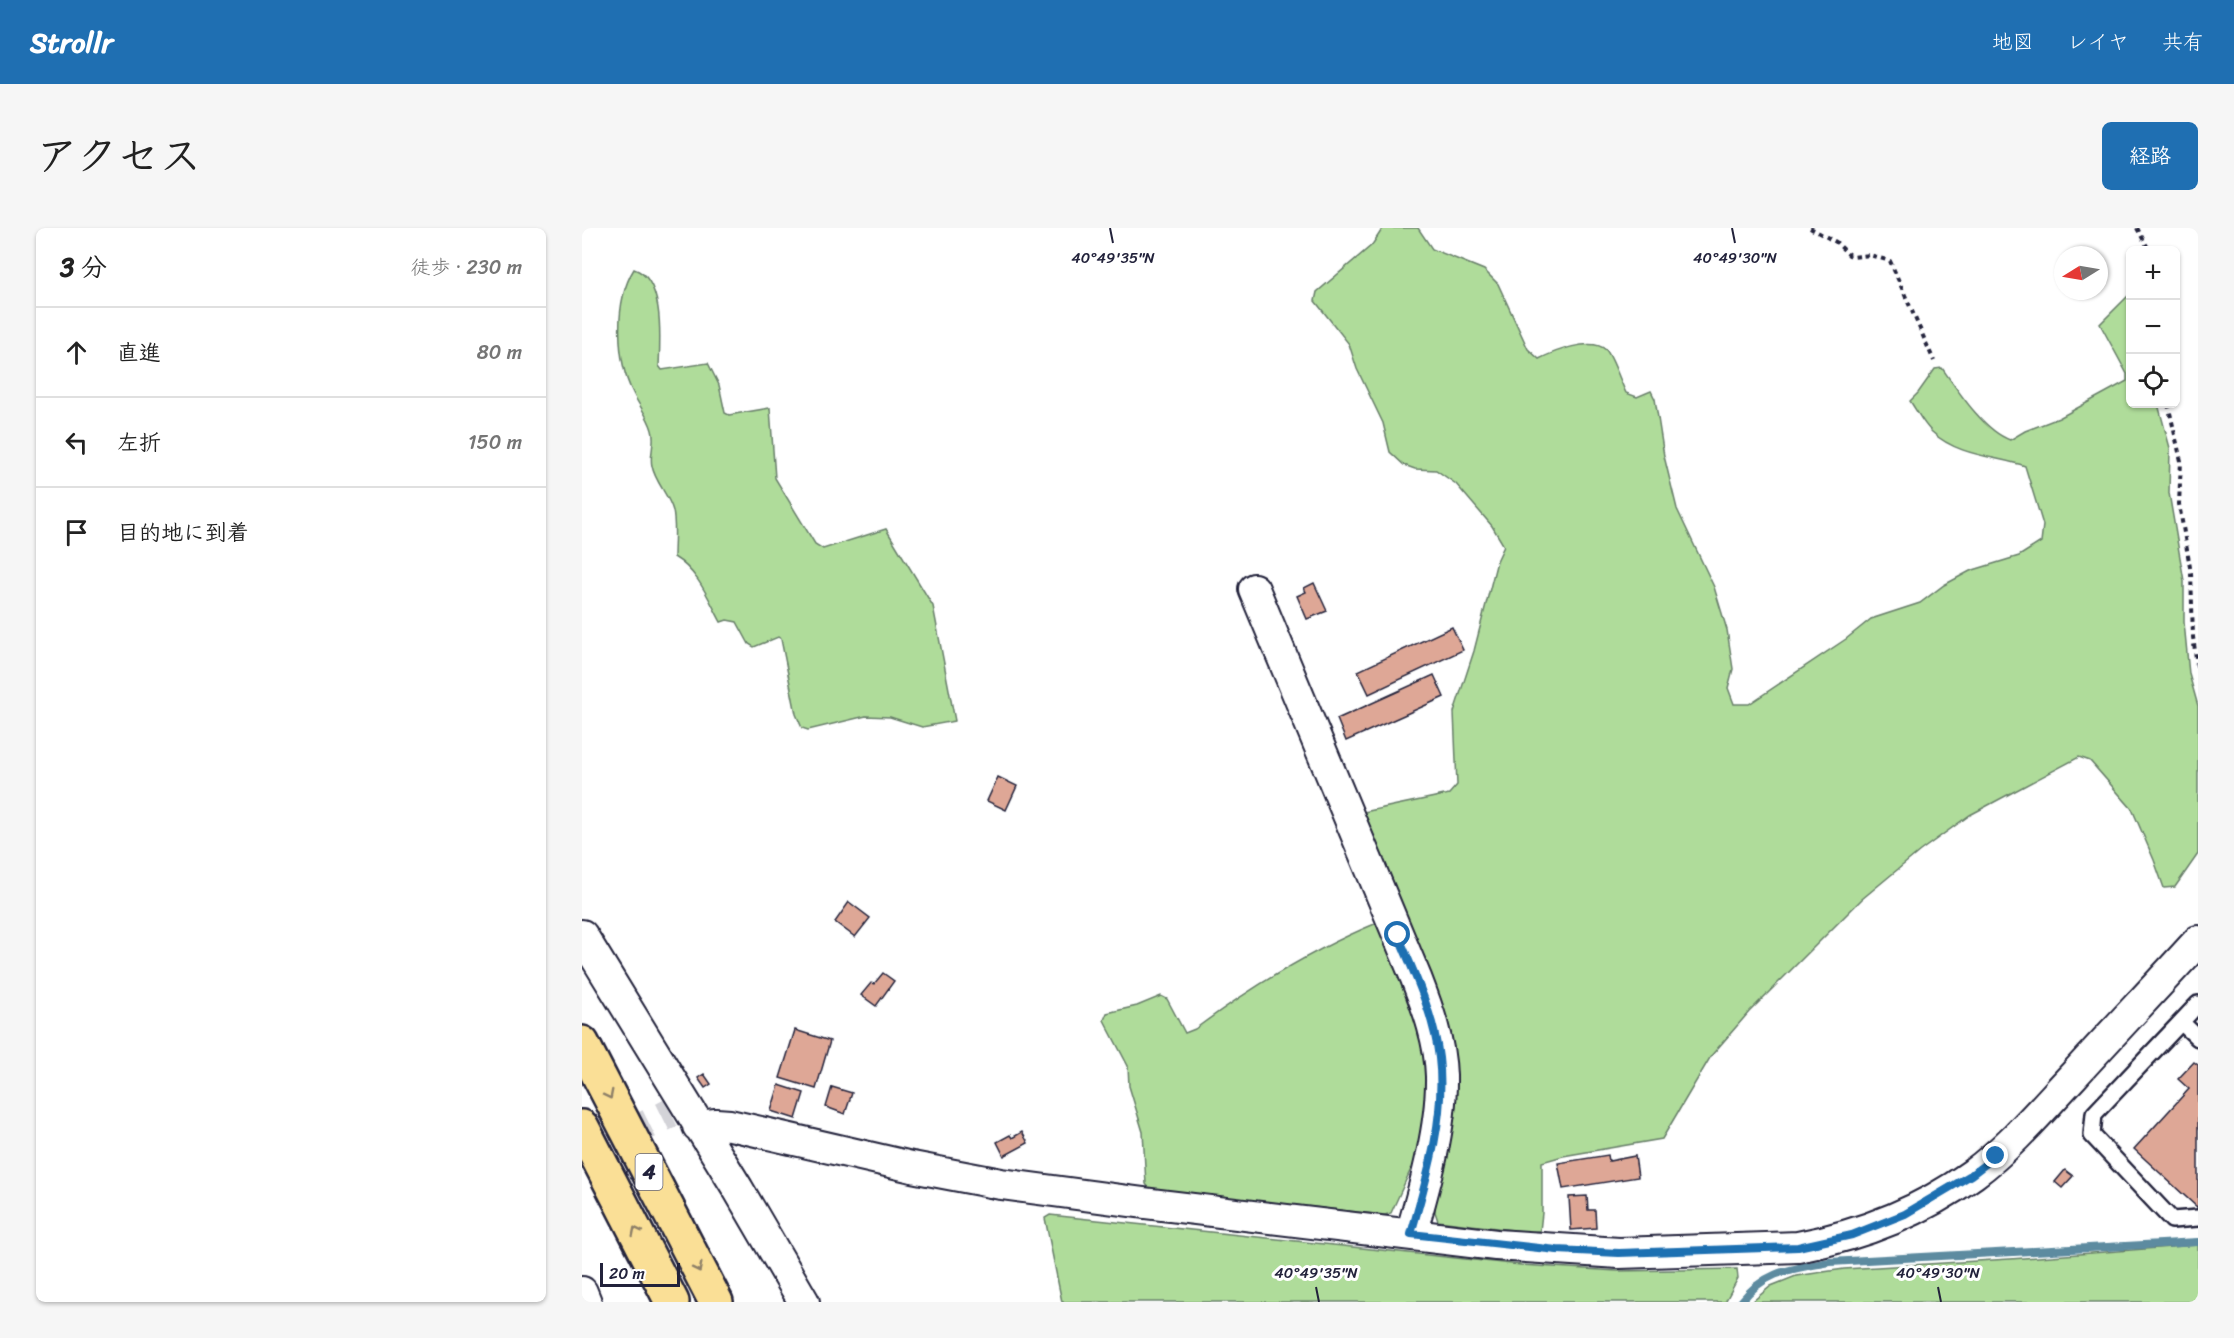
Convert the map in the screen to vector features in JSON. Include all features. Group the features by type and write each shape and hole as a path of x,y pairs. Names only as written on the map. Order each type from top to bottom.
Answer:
{"highway":[{"name":"4","path":"582,1042 716,1302"},
{"name":"4","path":"582,1127 672,1302"}],"street":[{"path":"1254,589 1416,978 1433,1028 1441,1077 1438,1108 1427,1179 1411,1234"},
{"path":"582,935 685,1115 804,1302"},
{"path":"685,1115 716,1124 730,1125 912,1167 1012,1185 1144,1203 1557,1250 1663,1252 1798,1247 1879,1226 1941,1194 1996,1156 2198,941"},
{"path":"582,1292 586,1302"}],"lane":[{"path":"2198,1004 2094,1114 2092,1135 2172,1220 2198,1218"},
{"path":"2181,1022 2198,1038"}],"path":[{"path":"1810,228 1836,242 1853,257 1870,255 1890,261 1934,361"},
{"path":"2137,228 2147,246"},
{"path":"2169,408 2181,461 2179,504 2191,573 2193,637 2198,672"}],"green space":[{"path":"1383,228 1418,228 1432,249 1484,270 1498,284 1528,349 1539,359 1572,347 1600,346 1608,353 1626,393 1637,397 1651,391 1655,399 1664,456 1677,509 1714,587 1727,630 1733,669 1728,688 1734,704 1749,704 1846,639 1871,619 1920,603 1944,585 1970,571 2019,556 2041,542 2043,525 2025,466 1965,451 1942,440 1926,425 1910,401 1935,369 1942,368 1981,419 2000,435 2010,440 2025,431 2059,418 2126,382 2126,408 2159,408 2170,448 2169,493 2184,581 2184,622 2189,674 2198,706 2198,854 2175,887 2164,888 2132,809 2090,761 2079,757 1970,815 1920,851 1862,899 1749,1012 1711,1056 1662,1139 1563,1156 1542,1162 1540,1231 1530,1232 1438,1221 1435,1212 1441,1133 1447,1102 1358,818 1364,812 1449,794 1457,785 1454,712 1474,651 1497,561 1504,546 1492,526 1456,484 1436,470 1415,469 1404,465 1390,452 1383,423 1357,369 1349,344 1315,301 1317,292 1372,245"},
{"path":"634,269 644,275 656,297 660,327 659,366 662,370 708,363 719,385 725,413 729,415 770,408 775,478 815,544 823,549 886,529 933,606 955,721 922,727 890,717 866,716 808,730 802,728 796,714 781,639 778,637 754,647 749,644 737,622 727,620 721,622 696,577 674,557 673,511 651,462 652,430 627,380 623,364 620,314 623,297"},
{"path":"2126,298 2126,372 2100,324"},
{"path":"1377,923 1383,927 1425,1048 1427,1083 1421,1164 1411,1169 1391,1213 1385,1215 1150,1189 1146,1184 1143,1132 1129,1086 1128,1066 1104,1020 1107,1013 1137,1006 1161,996 1167,999 1185,1033 1195,1029 1283,970"},
{"path":"1050,1215 1521,1265 1617,1271 1737,1269 1738,1278 1725,1302 1062,1302 1045,1218"},
{"path":"2198,1245 2198,1302 1752,1302 1771,1286 1796,1276 1844,1269"}],"building":[{"path":"1314,583 1327,611 1307,619 1297,596 1306,592 1304,588"},
{"path":"1452,627 1463,650 1369,694 1358,671"},
{"path":"1434,675 1444,697 1346,741 1337,719"},
{"path":"998,777 1017,786 1006,810 987,801"},
{"path":"849,902 870,918 855,937 835,922"},
{"path":"883,973 894,981 876,1006 861,995"},
{"path":"795,1030 830,1041 816,1089 780,1078"},
{"path":"2194,1062 2198,1065 2198,1208 2134,1149 2189,1089 2178,1079"},
{"path":"704,1074 711,1084 705,1088 698,1078"},
{"path":"779,1085 804,1093 796,1119 771,1111"},
{"path":"832,1087 852,1093 845,1114 826,1107"},
{"path":"1022,1132 1028,1143 1004,1156 997,1142 1010,1135 1012,1138"},
{"path":"1608,1155 1609,1161 1635,1156 1638,1177 1563,1189 1558,1163"},
{"path":"2065,1170 2073,1176 2062,1188 2055,1182"},
{"path":"1587,1196 1588,1210 1595,1210 1596,1228 1571,1230 1569,1197"}],"waterway":[{"path":"1741,1302 1750,1291 1770,1277 1792,1269 1830,1262 2198,1242"}],"tunnel":[{"path":"582,1157 671,1113"}],"route":[{"path":"1398,935 1426,1004 1439,1055 1441,1077 1427,1179 1411,1234 1496,1245 1619,1253 1798,1247 1826,1242 1879,1226 1941,1194 1996,1156"}]}
